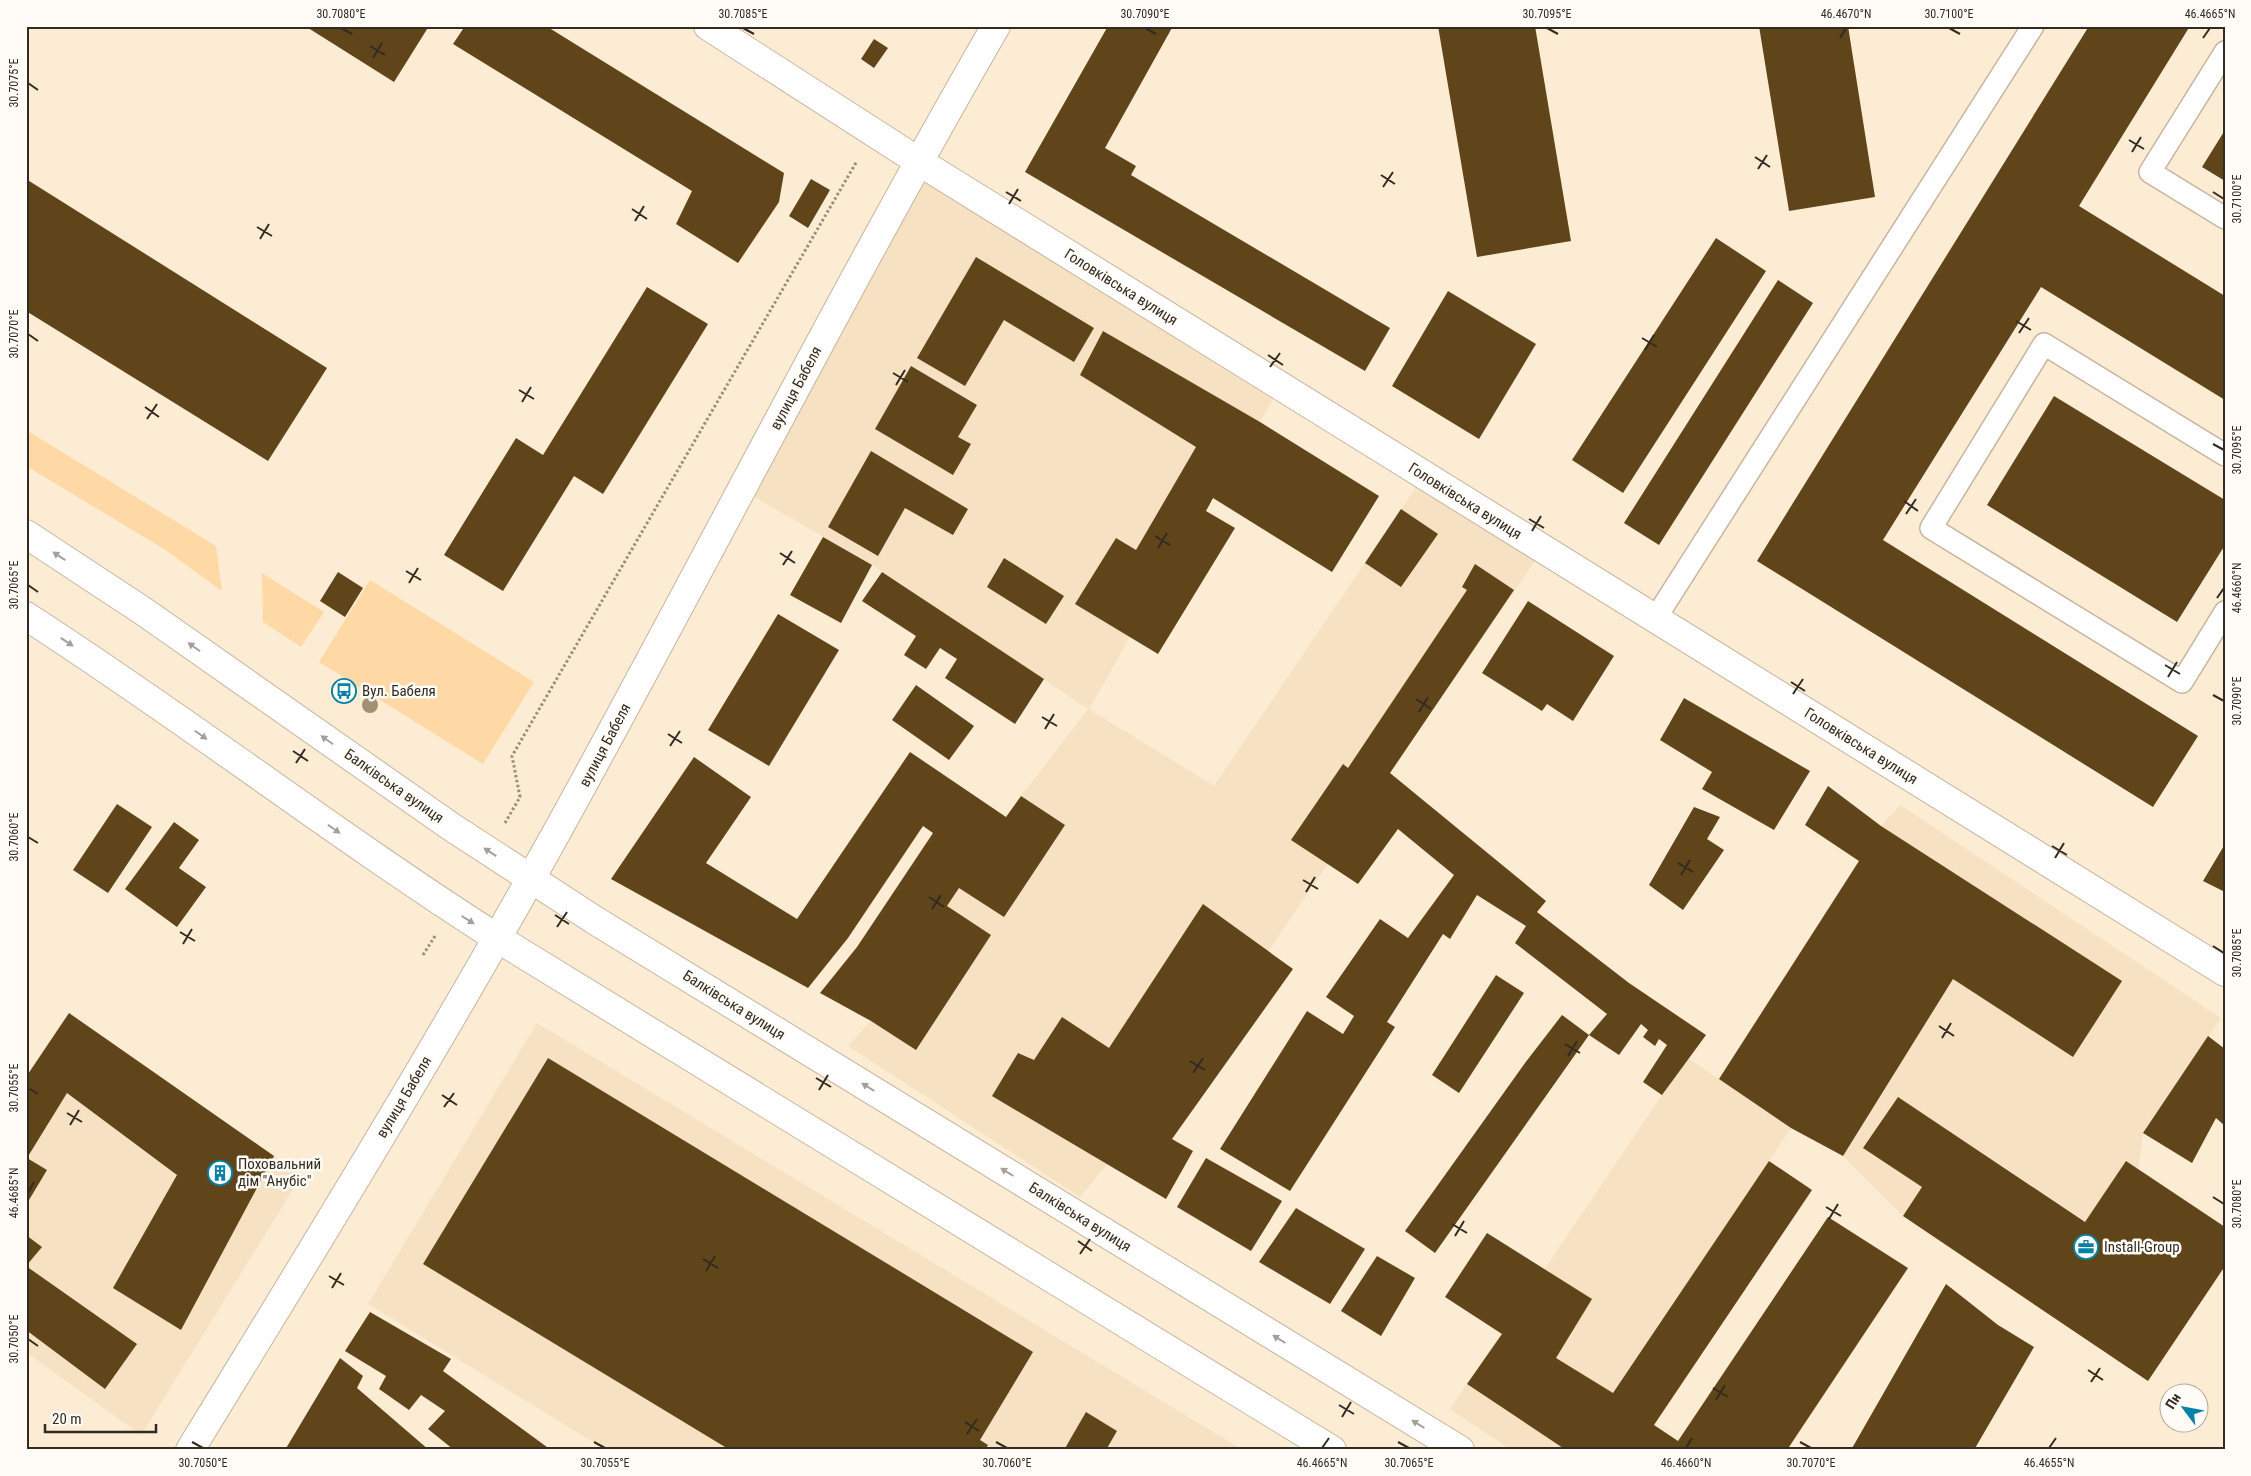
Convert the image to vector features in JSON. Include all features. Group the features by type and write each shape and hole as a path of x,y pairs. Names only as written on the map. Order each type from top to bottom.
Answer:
{"street":[{"name":"Головківська вулиця","path":"708,26 873,133 2225,972"},
{"name":"вулиця Бабеля","path":"190,1450 459,1006 531,878 918,161 996,26"},
{"name":"Балківська вулиця","path":"26,534 143,611 490,852 596,921 1460,1450"},
{"path":"26,616 106,668 404,878 497,938 1332,1450"}],"lane":[{"path":"1655,619 2033,26"},
{"path":"2225,52 2150,172 2225,218"},
{"path":"2222,624 2182,682 1931,528 2044,344 2225,455"}],"path":[{"path":"490,852 520,797 512,756 873,133"},
{"path":"423,955 452,909"}],"shaded area":[{"path":"919,168 1280,388 1130,637 1089,709 1214,786 1421,480 1539,555 1269,950 1108,1163 1080,1197 848,1046 871,1021 1021,796 1088,709 872,565 744,491"},
{"path":"26,430 216,546 222,591 164,549 26,466"},
{"path":"262,573 324,612 301,647 263,622"},
{"path":"370,580 534,682 483,764 319,662"},
{"path":"1900,805 2221,1018 2143,1133 2138,1170 2225,1266 2148,1381 1903,1216 1843,1156 1791,1128 1575,1450 1511,1450 1450,1409 1687,1058 1719,1079 1881,826"},
{"path":"69,1013 302,1175 141,1435 26,1352 26,1077"},
{"path":"537,1023 1243,1450 606,1450 368,1304"}],"building":[{"path":"305,26 429,26 394,82"},
{"path":"465,26 546,26 784,173 779,202 738,263 676,224 692,191 453,44"},
{"path":"1108,26 1173,26 1105,148 1136,166 1131,175 1390,328 1365,371 1025,172"},
{"path":"1438,26 1535,26 1571,241 1477,257"},
{"path":"1759,26 1848,26 1875,197 1789,211"},
{"path":"2089,26 2190,26 2079,206 2225,296 2225,400 2041,287 1883,540 2198,736 2153,807 1757,561"},
{"path":"874,39 888,48 874,68 861,59"},
{"path":"2225,130 2225,181 2202,167"},
{"path":"26,179 327,368 268,461 26,311"},
{"path":"811,179 830,190 808,228 789,216"},
{"path":"1716,238 1766,271 1623,493 1572,460"},
{"path":"976,257 1094,328 1074,362 1004,320 965,386 917,358"},
{"path":"1778,280 1813,303 1659,545 1624,523"},
{"path":"647,287 708,324 603,494 574,476 503,591 444,555 516,438 543,455"},
{"path":"1448,291 1536,344 1479,439 1392,386"},
{"path":"1103,331 1260,422 1379,496 1332,572 1213,498 1206,511 1235,528 1158,654 1075,604 1116,538 1136,550 1196,447 1080,375"},
{"path":"911,366 977,405 958,437 971,444 953,475 875,429"},
{"path":"2054,396 2225,500 2225,545 2177,622 1987,505"},
{"path":"871,451 968,509 953,535 905,508 878,556 828,527"},
{"path":"1401,509 1438,534 1401,587 1365,563"},
{"path":"823,537 872,565 841,623 790,595"},
{"path":"1004,558 1064,596 1046,624 987,587"},
{"path":"1475,564 1514,590 1390,773 1546,901 1537,912 1629,983 1706,1035 1662,1095 1643,1082 1667,1045 1659,1039 1655,1046 1643,1037 1648,1030 1641,1024 1619,1055 1589,1035 1607,1014 1515,943 1526,926 1477,895 1450,939 1443,934 1387,1022 1395,1027 1290,1191 1220,1149 1307,1011 1343,1034 1354,1016 1326,997 1380,919 1408,938 1454,875 1398,829 1358,884 1291,840 1343,764 1348,768 1467,590 1462,587"},
{"path":"338,572 363,588 345,617 320,601"},
{"path":"882,572 1044,679 1015,724 945,678 957,659 940,648 926,669 904,655 916,636 862,601"},
{"path":"1528,601 1614,656 1573,721 1547,704 1542,711 1482,673"},
{"path":"778,614 839,650 769,766 708,730"},
{"path":"916,685 974,726 949,760 892,720"},
{"path":"1684,698 1810,771 1774,830 1702,789 1712,772 1660,740"},
{"path":"910,752 1006,817 1021,796 1065,825 1004,917 959,888 947,906 991,935 916,1050 871,1021 820,993 857,947 933,833 923,826 848,938 808,988 611,879 694,757 751,797 706,863 797,919"},
{"path":"1828,786 1881,826 2122,981 2073,1057 1953,979 1843,1156 1791,1128 1719,1079 1859,861 1805,825"},
{"path":"117,804 152,827 108,893 73,870"},
{"path":"1694,807 1720,817 1707,839 1724,850 1683,910 1649,885"},
{"path":"174,822 199,840 179,868 206,887 177,927 125,889"},
{"path":"2225,844 2225,892 2203,881"},
{"path":"1203,904 1293,969 1172,1139 1193,1151 1166,1199 992,1096 1018,1053 1034,1060 1062,1017 1109,1048"},
{"path":"1496,975 1524,993 1459,1093 1432,1075"},
{"name":"Поховальний дім \"Анубіс\"","path":"69,1013 274,1156 181,1330 113,1288 177,1175 67,1093 27,1158 47,1170 26,1205 26,1077"},
{"path":"1562,1015 1589,1035 1435,1253 1405,1231 1525,1063"},
{"path":"2208,1036 2225,1049 2225,1126 2216,1118 2192,1163 2143,1133"},
{"path":"548,1058 1033,1352 980,1440 988,1445 985,1450 730,1450 423,1264"},
{"name":"Install-Group","path":"1898,1097 2085,1222 2126,1161 2225,1227 2225,1266 2148,1381 1903,1216 1922,1187 1863,1148"},
{"path":"1206,1158 1282,1201 1251,1251 1177,1207"},
{"path":"1769,1161 1812,1190 1654,1425 1678,1441 1828,1217 1908,1268 1787,1450 1566,1450 1467,1384 1502,1334 1445,1297 1487,1233 1592,1299 1556,1358 1613,1393"},
{"path":"1296,1208 1365,1249 1330,1304 1259,1262"},
{"path":"26,1235 42,1247 26,1266"},
{"path":"1377,1256 1415,1278 1381,1336 1341,1311"},
{"path":"26,1266 137,1344 105,1389 26,1330"},
{"path":"1946,1284 1998,1325 2034,1347 1974,1450 1851,1450"},
{"path":"370,1312 451,1359 443,1371 551,1450 454,1450 428,1429 445,1411 421,1395 409,1410 379,1389 386,1376 345,1351"},
{"path":"340,1358 363,1376 357,1388 429,1450 285,1450"},
{"path":"1086,1412 1117,1431 1106,1450 1064,1450"}],"place":[{"name":"Вул. Бабеля","path":"344,691"},
{"name":"Поховальний дім \"Анубіс\"","path":"220,1173"},
{"name":"Install-Group","path":"2086,1247"}]}
